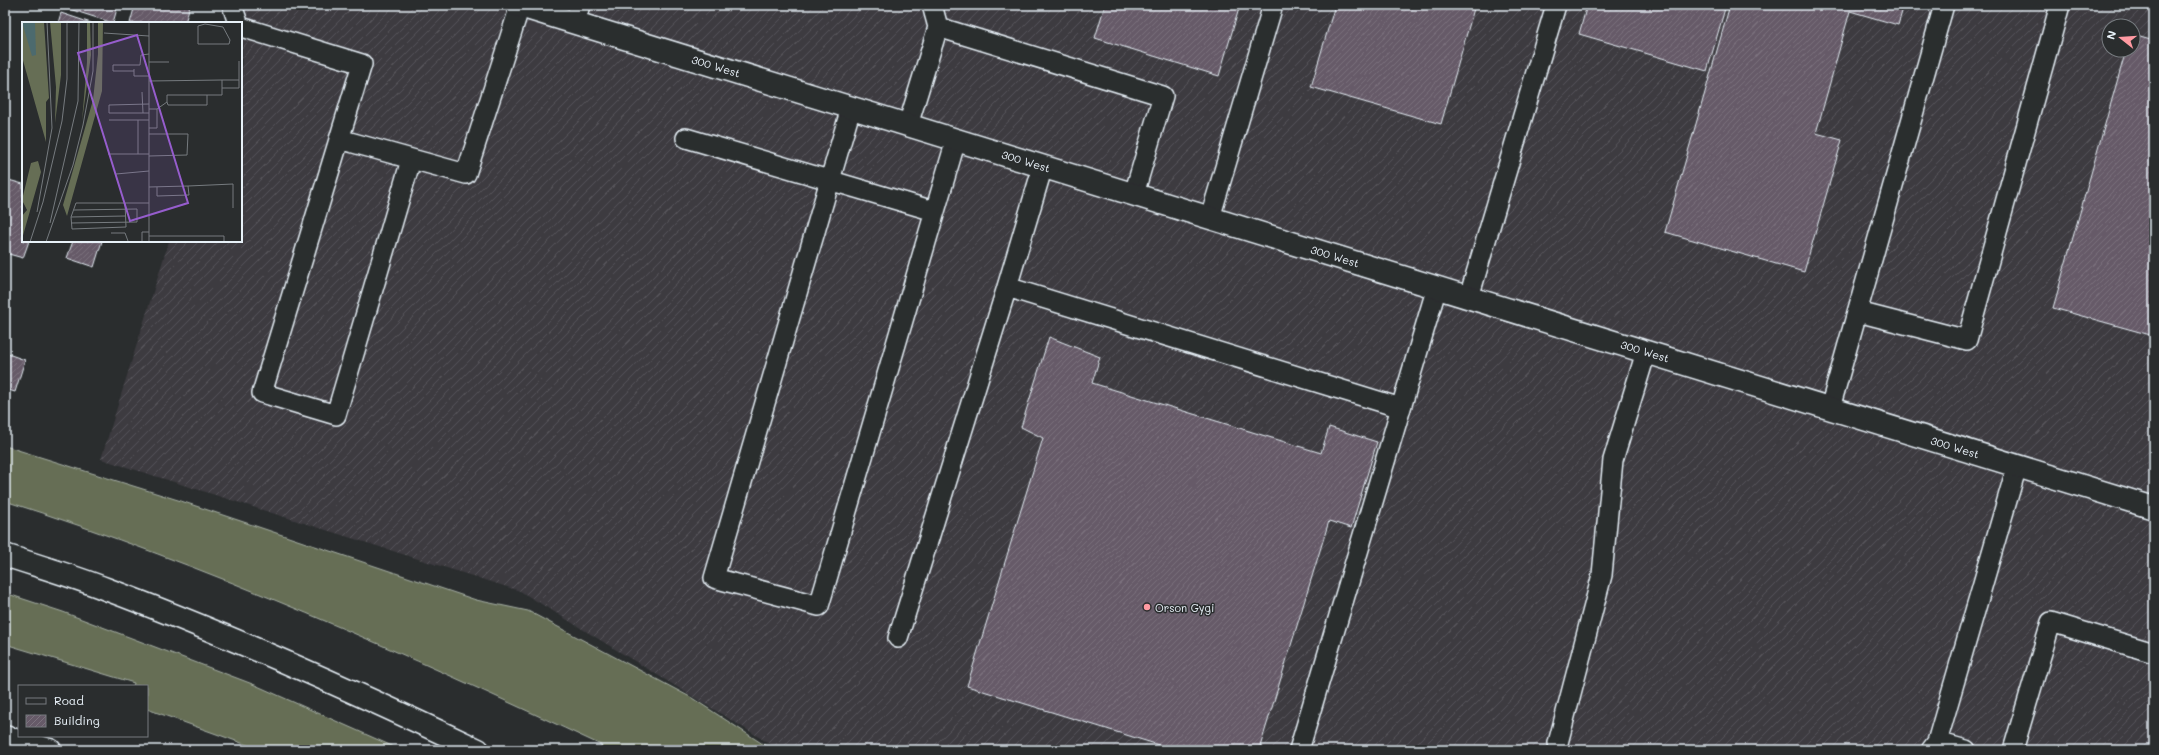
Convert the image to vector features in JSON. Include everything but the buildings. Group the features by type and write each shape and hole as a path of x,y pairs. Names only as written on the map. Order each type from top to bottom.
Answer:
{"main road":[{"name":"300 West","path":"518,5 578,14 851,108 2154,508"},
{"path":"5,555 105,588 259,650 389,707 478,750"},
{"path":"5,737 50,750"}],"lane":[{"path":"234,5 233,8 238,22"},
{"path":"339,140 466,174 518,5"},
{"path":"908,125 938,27 932,5"},
{"path":"1210,218 1273,5"},
{"path":"1469,298 1556,5"},
{"path":"1830,408 1944,5"},
{"path":"1858,312 1967,340 2060,5"},
{"path":"242,27 362,64 262,393 336,415 411,160"},
{"path":"938,27 1163,96 1134,194"},
{"path":"851,108 714,578 819,606 956,140"},
{"path":"686,138 934,211"},
{"path":"898,638 1008,287 1043,166"},
{"path":"1008,287 1401,408"},
{"path":"1299,750 1437,287"},
{"path":"1558,743 1602,575 1613,460 1646,352"},
{"path":"1966,750 1934,746 2017,466"},
{"path":"2013,750 2051,622 2154,653"}],"shaded area":[{"path":"242,5 2154,5 2154,750 780,750 520,591 101,459 169,242 242,242"}],"green space":[{"path":"5,446 178,500 476,600 528,611 692,698 772,750 604,750 601,745 528,711 307,613 157,554 81,526 5,501"},
{"path":"5,593 63,612 255,685 401,750 261,750 148,709 148,685 133,685 134,683 5,644"}],"place":[{"name":"Orson Gygi","path":"1147,607"}]}
